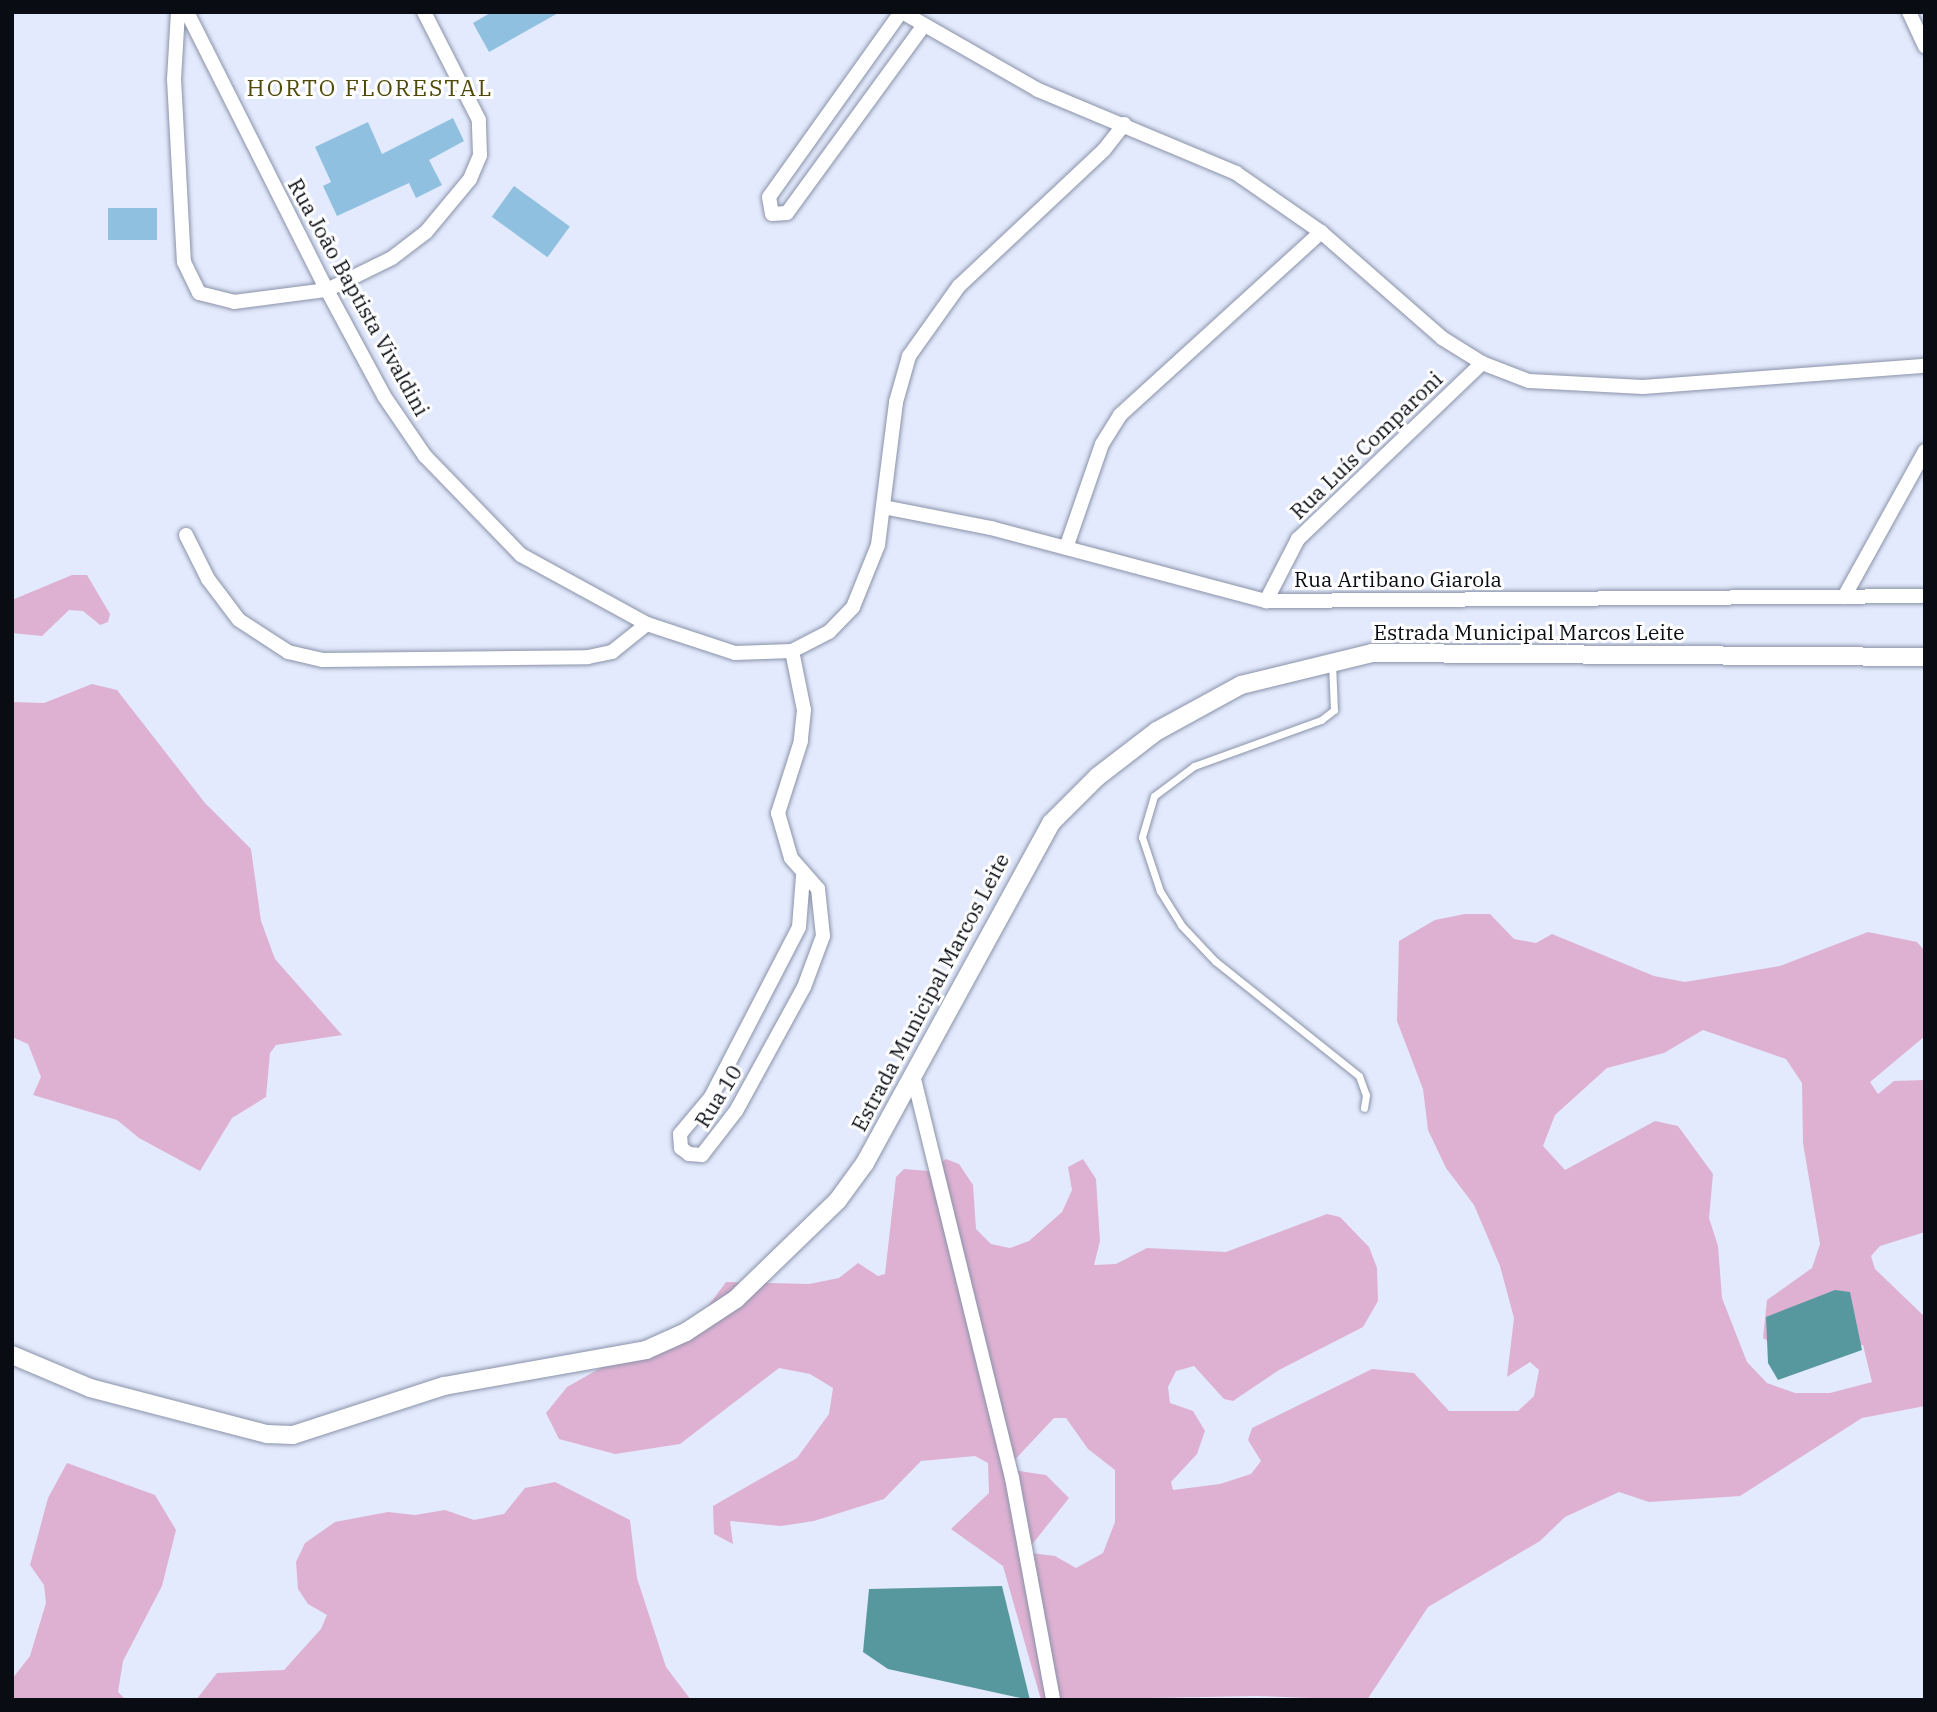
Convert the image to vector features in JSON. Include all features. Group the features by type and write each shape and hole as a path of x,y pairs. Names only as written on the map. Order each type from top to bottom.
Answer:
{"street":[{"path":"178,12 174,79 188,279 199,293 234,302 327,290 391,258 426,232 470,179 480,155 479,120 424,12"},
{"name":"Rua João Baptista Vivaldini","path":"187,12 327,290 384,396 461,498 521,555 647,624 735,653 792,651 829,632 853,607 869,576 883,507 896,402 909,356 929,321 959,286 1104,150 1124,124"},
{"path":"922,28 787,213 772,214 769,197 901,12 922,28 1038,90 1236,173 1321,232 1441,338 1482,363 1529,381 1578,387 1925,366"},
{"path":"1909,12 1925,47"},
{"path":"1066,548 1102,444 1120,415 1321,232"},
{"name":"Rua Luís Comparoni","path":"1266,601 1298,539 1482,363"},
{"path":"1844,597 1925,451"},
{"name":"Rua Artibano Giarola","path":"883,507 1066,548 1266,601 1925,596"},
{"path":"186,535 208,579 239,620 288,652 323,660 588,657 612,652 647,624"},
{"name":"Rua 10","path":"792,651 804,710 801,741 778,813 782,840 803,876 818,889 823,936 804,986 736,1111 702,1154 689,1154 681,1148 680,1134 711,1097 800,927 803,876"},
{"name":"Estrada Municipal Marcos Leite","path":"12,1355 90,1388 267,1434 293,1435 444,1386 646,1350 686,1332 736,1299 809,1234 865,1163 1029,854 1051,823 1097,777 1157,731 1241,685 1331,659 1429,651 1925,657"},
{"path":"800,927 823,936"},
{"path":"913,1075 1012,1478 1054,1700"}],"lane":[{"path":"1331,659 1334,710 1321,720 1194,766 1154,796 1142,837 1160,891 1181,925 1215,961 1359,1076 1366,1096 1364,1108"}],"shaded area":[{"path":"72,575 87,575 110,614 108,622 100,625 83,611 69,610 42,636 12,633 12,600"},
{"path":"92,684 117,690 205,803 251,849 261,921 275,959 342,1035 276,1045 270,1053 266,1097 232,1118 200,1171 139,1138 117,1120 33,1095 41,1077 28,1044 12,1037 12,702 44,703"},
{"path":"1465,914 1490,914 1514,939 1536,943 1552,934 1654,976 1685,982 1780,966 1868,932 1917,942 1925,951 1925,1036 1870,1082 1878,1094 1894,1081 1925,1080 1925,1232 1880,1246 1871,1256 1875,1269 1925,1317 1925,1406 1862,1418 1740,1496 1649,1502 1619,1492 1565,1517 1540,1541 1428,1607 1367,1700 1257,1696 1041,1700 1003,1566 951,1529 989,1493 988,1463 975,1456 921,1461 884,1499 814,1521 781,1526 730,1521 733,1544 714,1534 713,1506 797,1458 829,1414 833,1388 810,1374 779,1368 680,1444 615,1454 559,1439 546,1413 567,1387 622,1356 652,1351 706,1309 726,1282 809,1284 839,1278 858,1263 878,1276 885,1274 896,1177 904,1169 929,1171 946,1159 959,1164 973,1185 976,1229 991,1244 1010,1248 1029,1241 1062,1212 1072,1190 1068,1167 1083,1159 1096,1179 1100,1241 1094,1265 1116,1264 1147,1248 1226,1252 1327,1214 1340,1217 1369,1247 1377,1268 1378,1301 1363,1327 1279,1370 1233,1401 1224,1399 1194,1366 1176,1371 1168,1387 1170,1403 1193,1411 1205,1431 1197,1454 1171,1482 1173,1490 1220,1484 1251,1474 1261,1461 1248,1440 1252,1428 1372,1369 1414,1373 1449,1411 1518,1411 1534,1396 1539,1370 1530,1362 1507,1377 1514,1318 1500,1266 1474,1205 1446,1168 1428,1130 1423,1089 1397,1021 1399,941 1435,920","holes":["1703,1030 1786,1059 1802,1083 1803,1143 1820,1244 1812,1268 1767,1300 1763,1338 1782,1350 1863,1345 1872,1382 1830,1393 1795,1393 1767,1383 1747,1362 1722,1298 1718,1246 1709,1218 1713,1174 1678,1126 1655,1121 1565,1170 1543,1146 1555,1115 1607,1068 1664,1053","1054,1418 1066,1418 1088,1449 1115,1470 1115,1522 1103,1553 1076,1568 1055,1556 1031,1553 1030,1547 1069,1498 1046,1475 1006,1469"]},
{"path":"1835,1290 1850,1292 1862,1350 1778,1380 1768,1363 1766,1317"},
{"path":"67,1463 155,1495 176,1530 162,1586 123,1661 118,1692 126,1700 12,1700 12,1679 30,1656 46,1603 44,1585 30,1565 48,1498"},
{"path":"555,1482 630,1520 637,1578 666,1667 691,1700 196,1700 217,1673 284,1670 321,1629 327,1615 308,1604 298,1589 296,1562 305,1543 335,1522 388,1512 415,1515 445,1510 474,1520 504,1514 525,1488"},
{"path":"1002,1586 1030,1700 888,1669 863,1652 869,1589"}],"building":[{"path":"492,12 560,12 489,52 473,23"},
{"path":"453,118 464,141 429,160 442,185 416,198 409,183 337,216 323,186 331,182 315,147 368,122 382,154"},
{"path":"514,186 570,227 547,257 492,217"},
{"path":"108,208 157,208 157,240 108,240"}],"district":[{"name":"HORTO FLORESTAL","path":"370,87"}]}
